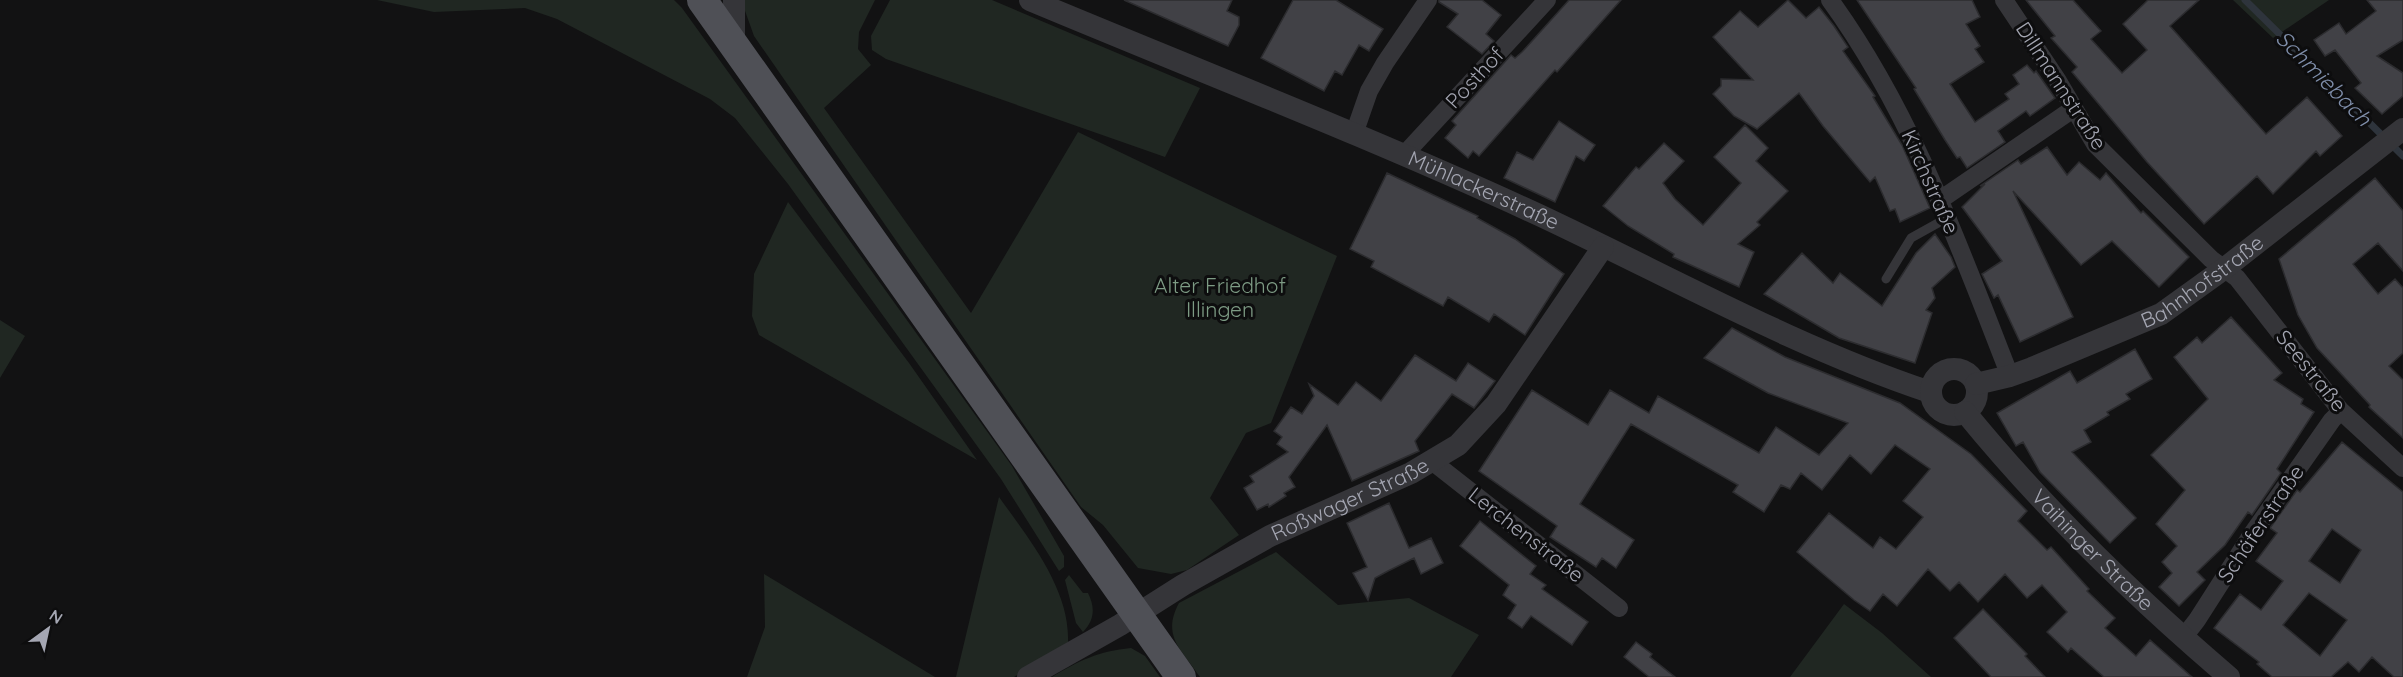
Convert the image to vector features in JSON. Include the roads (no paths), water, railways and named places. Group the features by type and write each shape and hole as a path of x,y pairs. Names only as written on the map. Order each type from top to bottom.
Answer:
{"main road":[{"path":"702,0 1181,677"}],"street":[{"path":"734,0 734,46"},
{"name":"Mühlackerstraße","path":"1030,0 1354,134 1539,216 1842,360 1930,392"},
{"path":"1354,134 1369,91 1385,63 1428,0"},
{"name":"Posthof","path":"1403,156 1547,0"},
{"name":"Kirchstraße","path":"1830,0 1869,57 1914,144 1940,200 2010,376"},
{"name":"Dillmannstraße","path":"2004,0 2058,81 2095,144 2211,259 2224,268"},
{"path":"1940,200 2073,109"},
{"name":"Bahnhofstraße","path":"1976,384 2010,376 2161,314 2403,129"},
{"name":"Roßwager Straße","path":"1028,677 1270,536 1433,462 1458,445 1496,404 1603,247"},
{"name":"Seestraße","path":"2224,268 2237,278 2341,411 2403,468"},
{"path":"1948,369 1958,369 1966,372 1976,384 1977,396 1974,405 1965,412 1950,415 1934,406 1930,392 1934,379 1940,373 1948,369"},
{"name":"Schäferstraße","path":"2183,638 2252,534 2332,420 2341,411"},
{"name":"Vaihinger Straße","path":"1965,412 2003,459 2064,522 2145,603 2229,677"},
{"name":"Lerchenstraße","path":"1433,462 1619,608"}],"lane":[{"path":"1886,279 1911,238 1947,218"}],"waterway":[{"name":"Schmiebach","path":"2245,0 2403,156"}],"park label":[{"name":"Alter Friedhof Illingen","path":"1220,298"}]}
